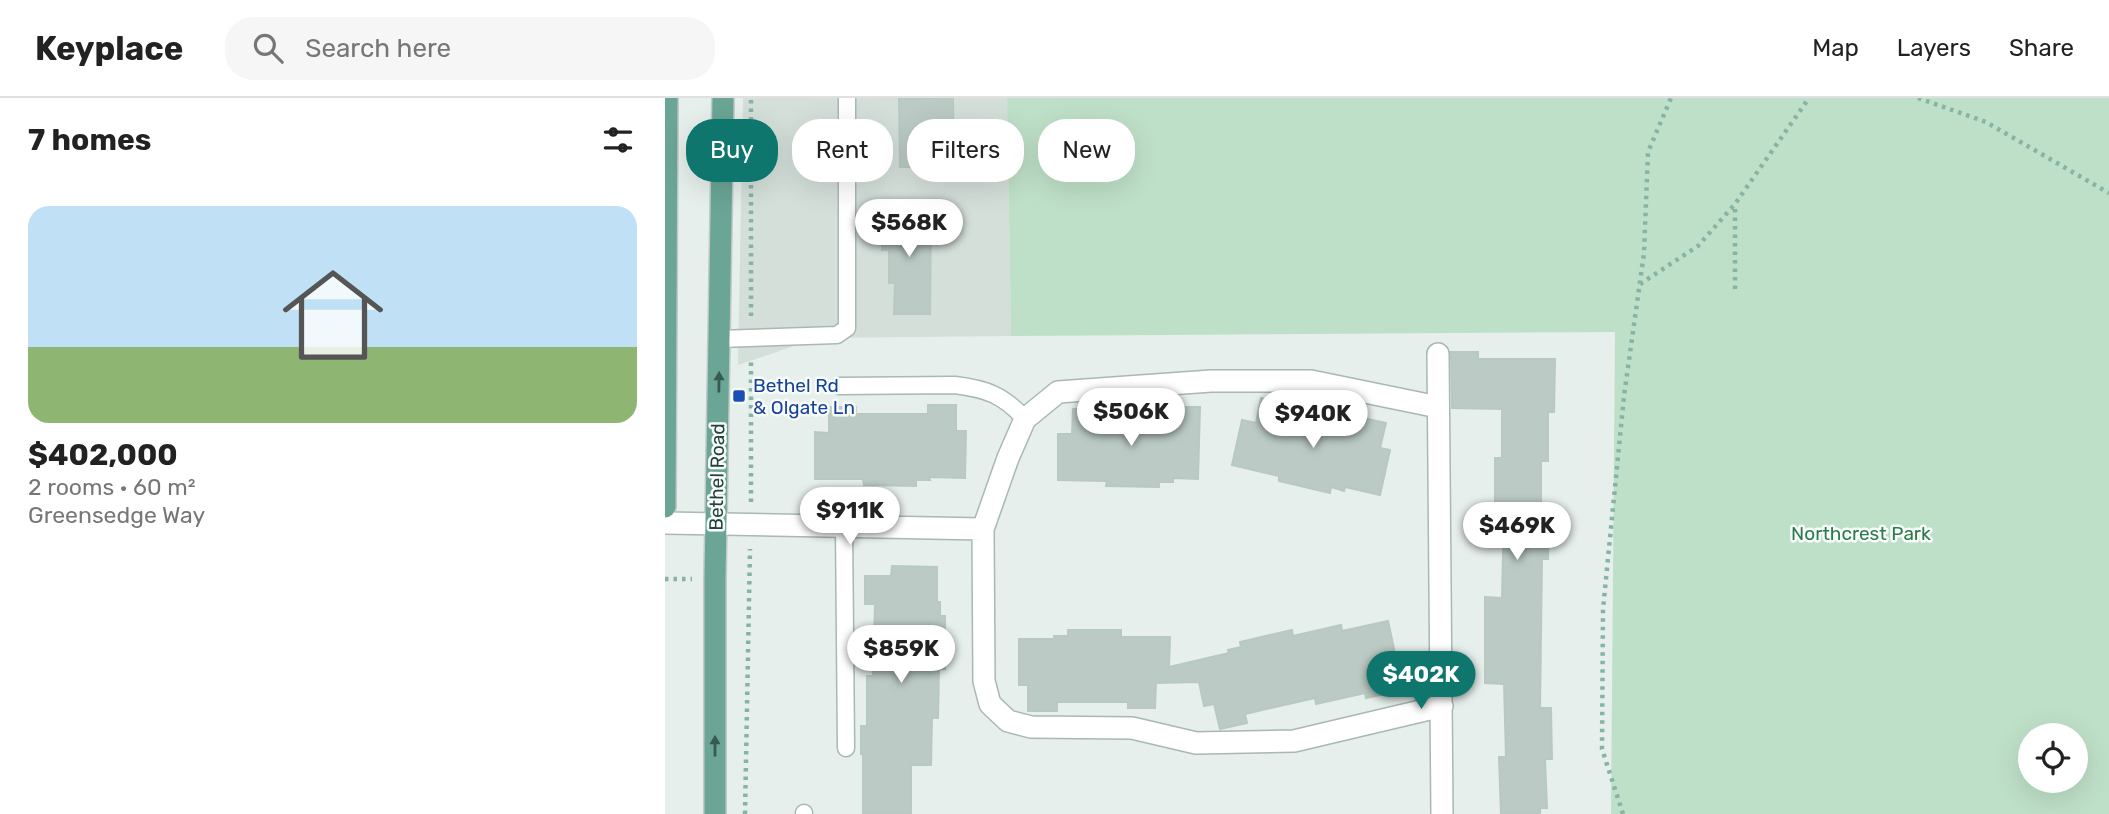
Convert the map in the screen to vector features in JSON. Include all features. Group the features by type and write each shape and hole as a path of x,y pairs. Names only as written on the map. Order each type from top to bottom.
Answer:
{"main road":[{"path":"665,508 667,98"},
{"name":"Bethel Road","path":"715,814 723,98"}],"street":[{"path":"1438,354 1442,814"},
{"path":"1438,407 1311,381 1211,381 1058,392 1025,419 983,529 983,681 990,704 1008,721 1031,727 1132,728 1196,743 1294,741 1442,706"},
{"path":"665,523 983,529"}],"lane":[{"path":"719,339 837,335 847,328 847,98"},
{"path":"839,386 974,387 991,392 1011,403 1025,419"},
{"path":"844,526 846,748"}],"path":[{"path":"745,814 751,524 751,98"},
{"path":"1623,814 1602,749 1603,609 1624,396 1644,253 1648,152 1671,98"},
{"path":"1639,284 1698,246 1735,204 1809,98"},
{"path":"1918,98 1986,122 2109,193"},
{"path":"1735,204 1735,289"}],"shaded area":[{"path":"743,98 1007,98 1007,119 907,119 907,182 1008,182 1011,336 818,338 738,365 741,182 778,182 778,119 743,119"}],"green space":[{"name":"Northcrest Park","path":"1007,98 2109,98 2109,814 1611,814 1615,332 1011,336 1008,182 1024,182 1024,119 1007,119"}],"building":[{"path":"899,98 953,98 953,119 907,119 907,167 900,167"},
{"path":"883,211 931,212 930,314 894,314 895,283 889,283 889,250 882,250"},
{"path":"1451,352 1478,352 1478,359 1555,359 1554,412 1548,412 1548,461 1541,461 1541,509 1549,509 1548,559 1542,559 1540,708 1551,708 1552,759 1545,759 1547,808 1540,808 1540,814 1501,814 1499,757 1506,757 1504,684 1485,683 1485,597 1502,598 1504,510 1495,510 1495,458 1502,458 1502,409 1452,408"},
{"path":"1261,398 1287,404 1286,410 1356,425 1358,417 1386,423 1380,448 1390,450 1380,495 1345,487 1344,491 1331,487 1330,493 1279,481 1279,476 1232,465 1242,420 1256,423"},
{"path":"928,405 956,405 956,431 966,431 965,478 929,477 930,480 916,480 916,486 864,485 863,479 815,479 815,432 829,433 829,407 856,407 856,414 928,414"},
{"path":"1171,407 1200,407 1198,479 1173,478 1173,482 1159,482 1159,487 1106,486 1107,481 1058,480 1058,434 1072,434 1073,409 1100,409 1100,415 1171,416"},
{"path":"892,566 937,567 937,602 940,602 940,616 945,616 945,669 939,669 938,718 932,718 931,765 911,765 911,814 863,814 861,726 867,726 867,676 873,676 875,604 865,604 865,576 891,576"},
{"path":"1388,621 1398,667 1388,669 1394,692 1366,698 1365,693 1316,704 1315,698 1245,714 1247,723 1220,729 1214,704 1204,706 1199,682 1156,683 1155,708 1128,708 1128,702 1057,702 1057,711 1028,711 1028,685 1019,685 1019,639 1055,639 1054,636 1068,636 1068,630 1121,630 1121,637 1170,637 1169,667 1229,653 1228,650 1241,647 1240,642 1292,630 1293,636 1341,625 1342,631"}],"place":[{"name":"Bethel Rd & Olgate Ln","path":"739,396"}]}
